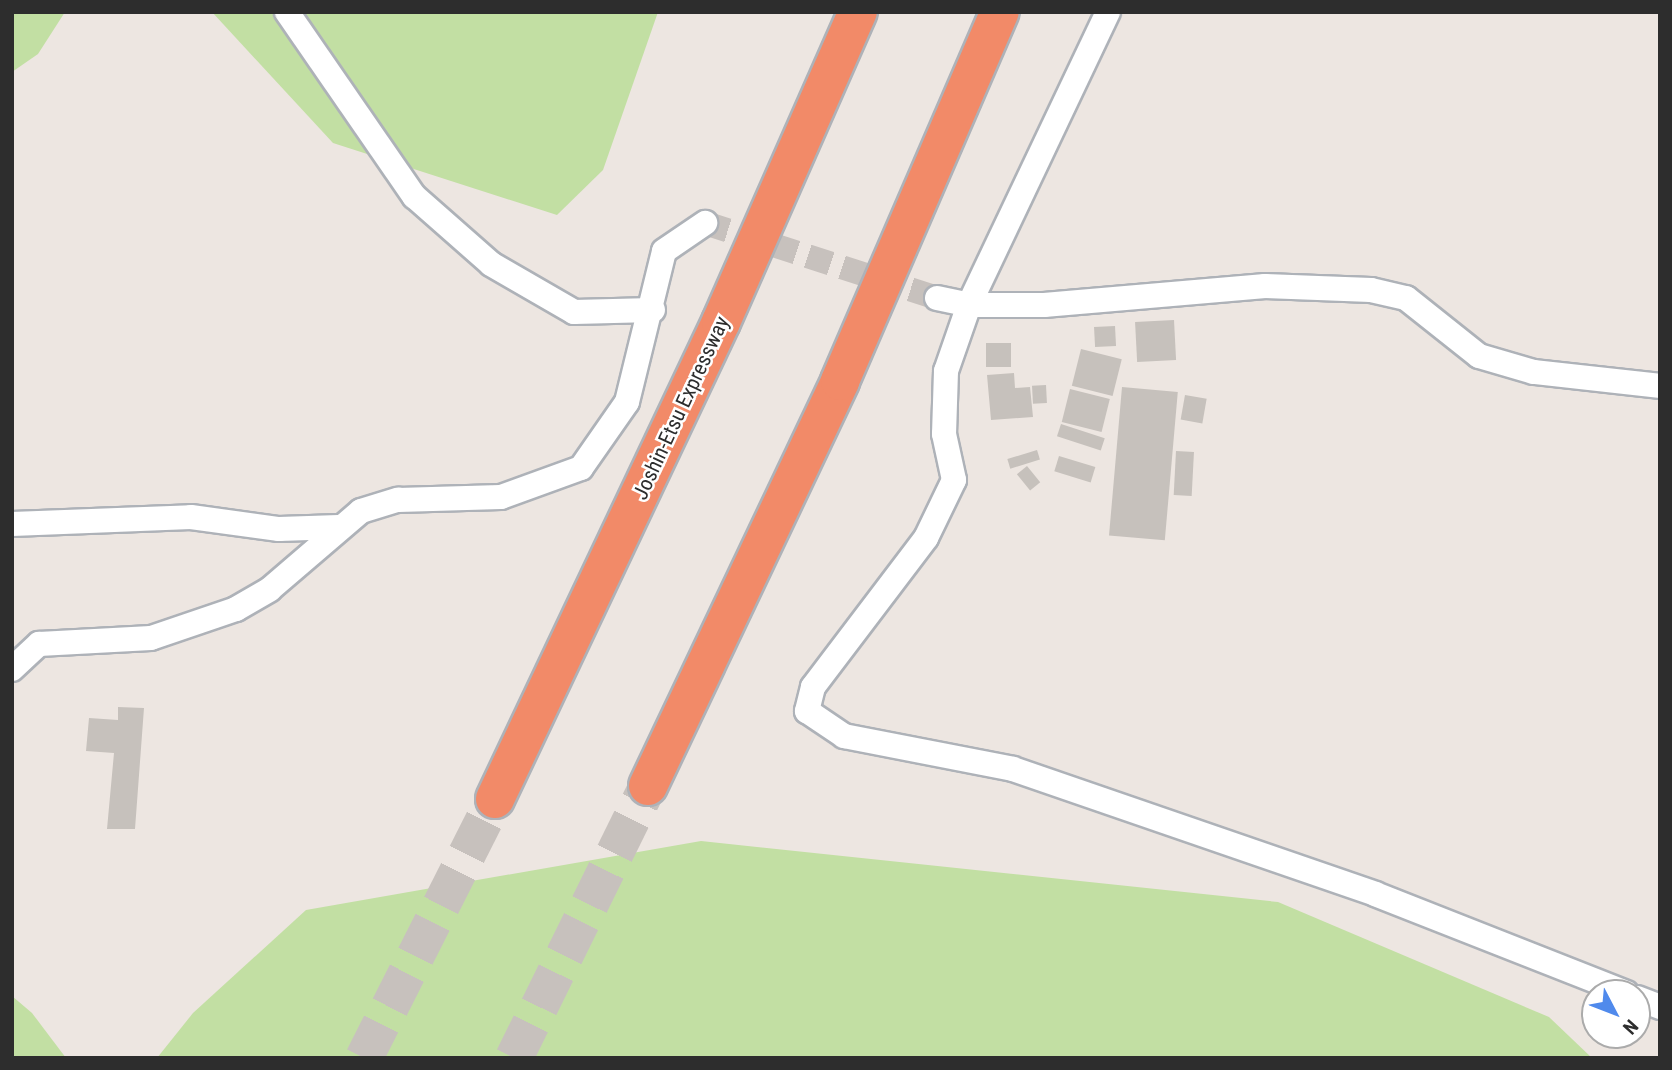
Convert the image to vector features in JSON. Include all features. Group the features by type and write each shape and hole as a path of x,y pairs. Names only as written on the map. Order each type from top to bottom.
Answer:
{"highway":[{"name":"Joshin-Etsu Expressway","path":"495,799 721,322 858,12"},
{"path":"648,786 857,345 1000,12"}],"street":[{"path":"286,12 414,196 491,264 574,312 653,310"},
{"path":"1108,12 969,305 946,371 944,434 954,480 890,594 813,687 807,710 844,736 1013,769 1375,894 1591,979"},
{"path":"12,668 39,644 151,638 236,609 270,589 339,527 361,511 398,500 501,497 581,468 627,402 653,310 664,251 705,223"},
{"path":"937,298 969,305 1044,306 1265,286 1371,290 1406,298 1479,356 1534,372 1660,386"},
{"path":"12,524 191,517 279,529 339,527"}],"green space":[{"path":"12,12 65,12 38,54 12,72"},
{"path":"212,12 658,12 603,170 557,215 333,143"},
{"path":"701,841 1278,902 1549,1017 1592,1058 157,1058 193,1013 306,910"},
{"path":"12,996 32,1013 66,1058 12,1058"}],"building":[{"path":"1174,320 1176,360 1137,362 1135,322"},
{"path":"1115,326 1116,346 1095,347 1094,327"},
{"path":"986,343 1011,343 1011,367 986,367"},
{"path":"1081,349 1122,359 1113,396 1072,386"},
{"path":"1014,373 1015,388 1030,387 1033,417 991,420 987,375"},
{"path":"1046,385 1047,403 1033,404 1032,386"},
{"path":"1122,387 1178,392 1165,540 1109,535"},
{"path":"1070,389 1110,399 1102,432 1062,422"},
{"path":"1185,395 1207,399 1202,423 1181,420"},
{"path":"1061,424 1105,438 1101,451 1057,436"},
{"path":"1037,450 1040,460 1010,469 1007,459"},
{"path":"1176,451 1194,452 1192,496 1174,495"},
{"path":"1059,456 1095,467 1091,482 1054,471"},
{"path":"1027,466 1040,482 1030,491 1017,474"},
{"path":"118,707 144,708 135,829 107,829 114,753 86,751 89,718 118,720"}],"tunnel":[{"path":"705,223 937,298"},
{"path":"514,1058 648,786"},
{"path":"364,1058 495,799"}]}
